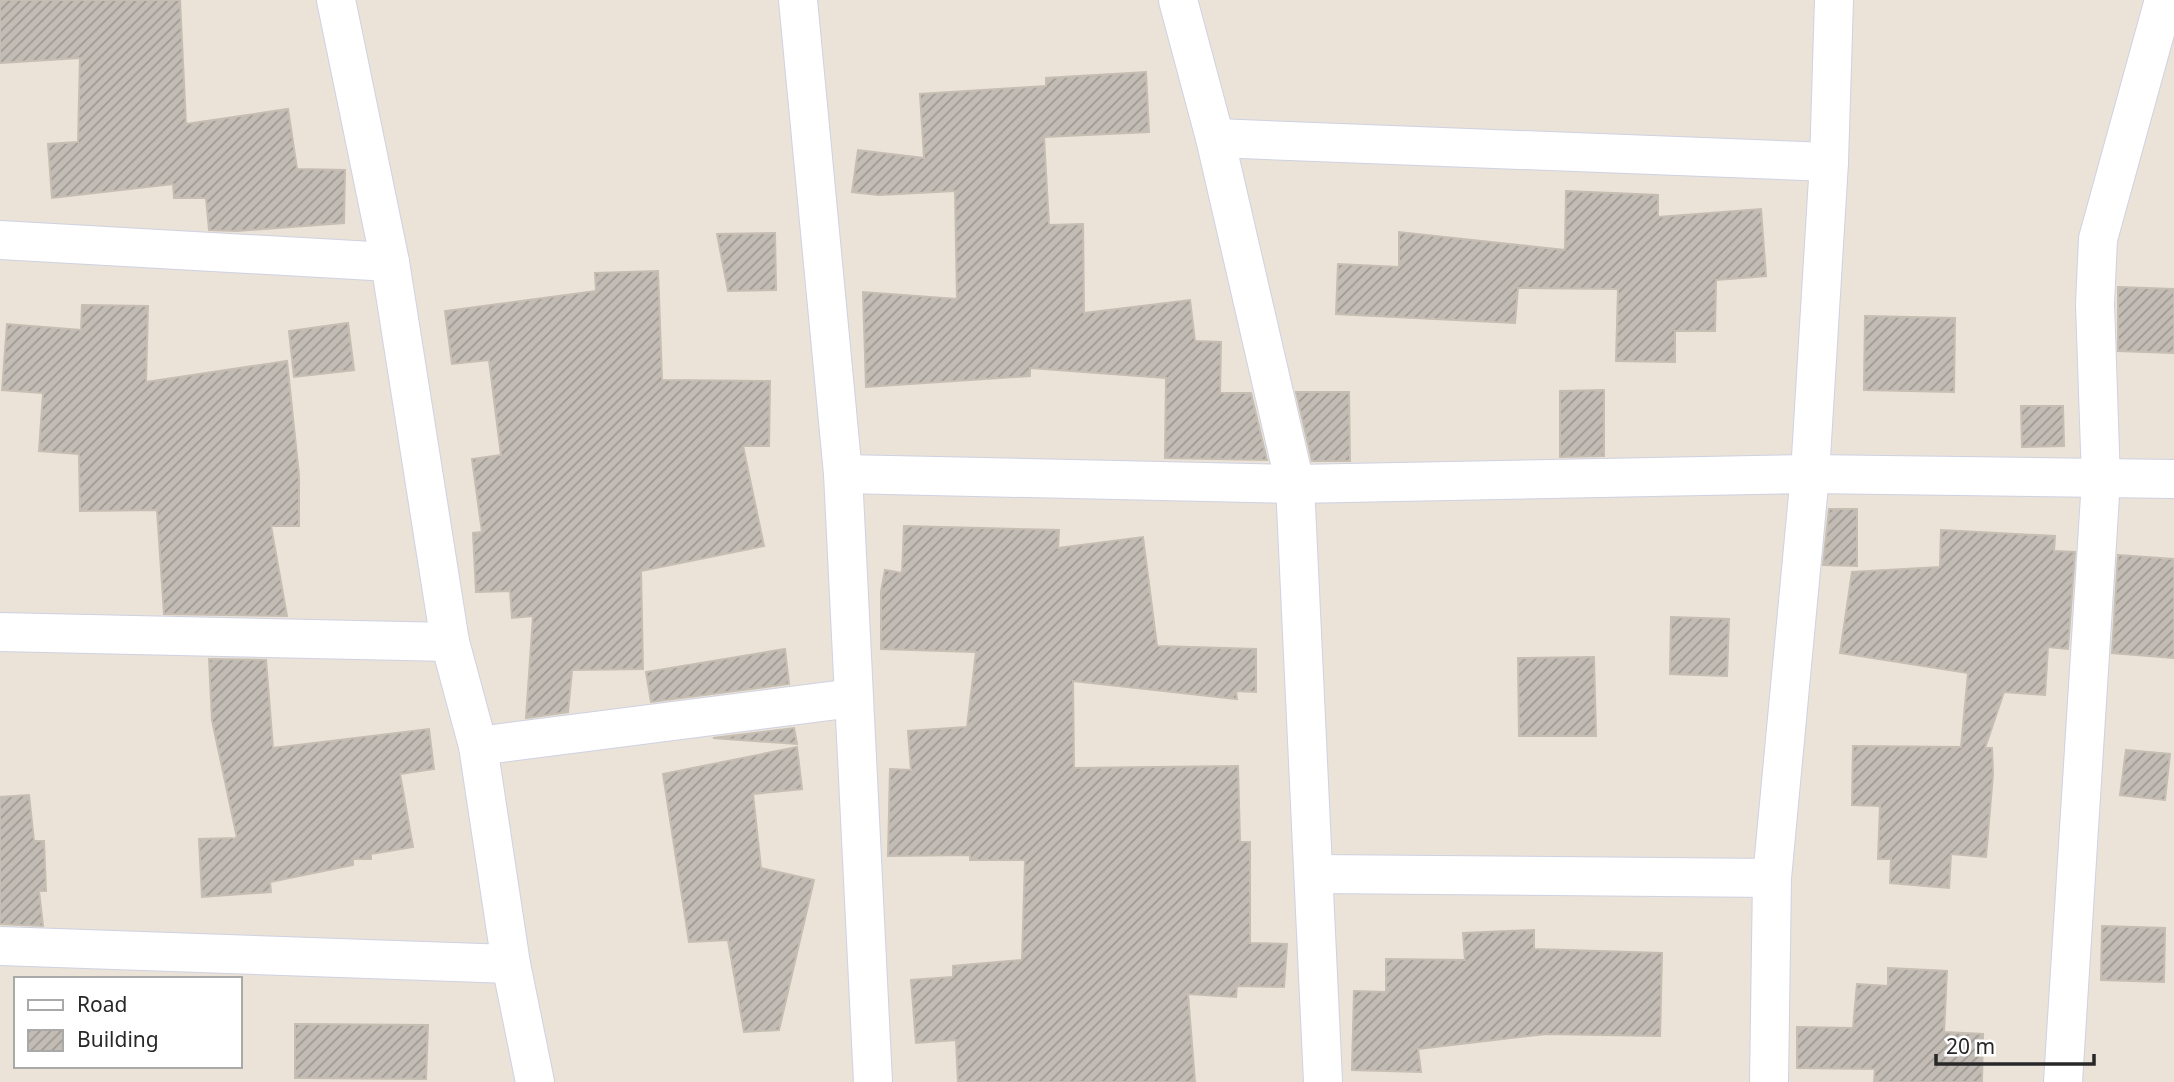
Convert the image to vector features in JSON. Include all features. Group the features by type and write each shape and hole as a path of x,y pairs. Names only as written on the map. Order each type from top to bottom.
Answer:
{"street":[{"path":"336,0 390,262 450,642 478,746 511,964 535,1082"},
{"path":"798,0 843,474 873,1082"},
{"path":"1178,0 1215,138 1296,484 1316,874 1323,1082"},
{"path":"1769,1082 1772,878 1810,474 1829,162 1834,0"},
{"path":"2063,1082 2101,480 2095,304 2098,239 2164,0"},
{"path":"1215,138 1829,162"},
{"path":"0,240 390,262"},
{"path":"843,474 1296,484 1810,474 2174,479"},
{"path":"0,632 450,642"},
{"path":"478,746 853,698"},
{"path":"1316,874 1772,878"},
{"path":"0,946 511,964"}],"building":[{"path":"0,0 180,0 186,124 288,109 297,169 345,170 344,223 237,231 209,230 206,198 174,198 173,184 52,198 48,144 78,142 80,58 0,63"},
{"path":"1146,72 1149,132 1044,137 1049,225 1083,224 1084,313 1190,300 1195,341 1221,342 1220,393 1251,393 1267,460 1165,458 1166,378 1030,368 1030,376 866,387 863,292 957,299 955,191 879,195 852,192 858,150 924,158 920,94 1046,86 1046,78"},
{"path":"1566,191 1658,195 1658,217 1761,209 1766,276 1716,280 1715,331 1675,331 1675,362 1616,361 1618,289 1518,288 1515,323 1336,314 1338,264 1399,267 1399,232 1565,250"},
{"path":"775,233 776,290 728,291 717,234"},
{"path":"658,271 662,380 770,381 769,446 743,446 764,546 641,571 643,669 572,670 568,712 526,718 533,616 512,618 510,591 476,592 473,533 482,532 472,459 501,455 489,360 452,364 445,311 596,291 595,273"},
{"path":"2118,287 2174,289 2174,353 2118,351"},
{"path":"82,305 148,306 146,382 287,361 299,475 299,526 271,526 287,616 164,614 157,510 80,511 79,454 39,451 43,393 2,390 7,324 81,330"},
{"path":"1865,316 1955,318 1954,392 1864,390"},
{"path":"348,323 354,370 294,377 289,331"},
{"path":"1604,390 1604,456 1560,457 1560,391"},
{"path":"1296,392 1349,392 1350,461 1312,461"},
{"path":"2021,406 2063,406 2064,446 2022,447"},
{"path":"1829,509 1857,509 1857,566 1823,565"},
{"path":"904,526 1059,530 1058,548 1143,537 1157,646 1256,649 1256,692 1236,691 1237,699 1073,681 1074,768 1238,766 1240,842 1250,842 1250,943 1287,944 1284,987 1237,986 1236,997 1188,994 1195,1082 958,1082 956,1040 916,1043 911,980 953,977 953,966 1022,960 1025,860 970,860 970,855 888,856 890,769 911,770 908,731 967,727 976,652 881,649 881,591 885,570 902,573"},
{"path":"1941,530 2055,536 2054,551 2075,552 2068,649 2048,647 2045,695 2004,692 1985,748 1992,748 1993,774 1986,857 1951,854 1949,888 1890,883 1891,859 1878,859 1880,806 1852,805 1853,746 1961,747 1968,673 1840,653 1852,572 1940,567"},
{"path":"2118,555 2174,559 2174,658 2112,653"},
{"path":"1671,617 1729,619 1727,676 1670,674"},
{"path":"785,649 789,684 651,702 646,672"},
{"path":"1594,657 1596,736 1519,736 1518,658"},
{"path":"209,659 266,660 273,748 429,729 434,769 400,774 413,847 371,854 371,859 353,859 353,865 270,882 271,892 202,897 199,839 237,838 212,720"},
{"path":"794,728 797,744 713,738"},
{"path":"797,747 802,789 753,794 761,868 814,880 779,1030 744,1032 728,940 689,942 663,774"},
{"path":"2126,750 2170,754 2165,800 2120,795"},
{"path":"29,795 34,841 44,841 46,891 39,891 43,926 0,924 0,797"},
{"path":"2102,926 2165,928 2164,982 2101,980"},
{"path":"1534,930 1534,949 1662,953 1660,1036 1546,1034 1418,1049 1421,1072 1352,1070 1354,991 1386,992 1386,959 1465,960 1463,933"},
{"path":"1888,968 1947,971 1944,1032 1983,1034 1982,1082 1874,1082 1875,1069 1797,1068 1797,1027 1853,1028 1857,984 1888,986"},
{"path":"295,1024 428,1025 426,1079 295,1078"}]}
